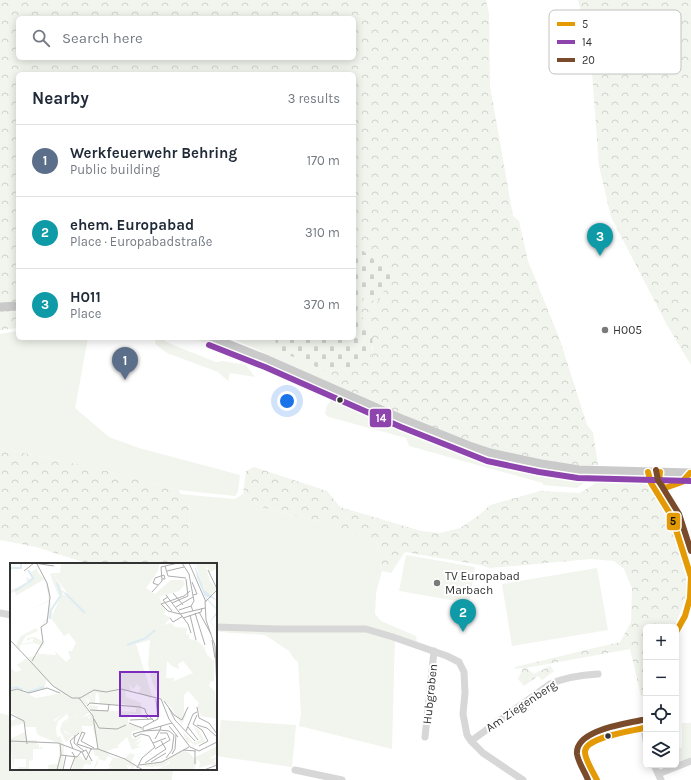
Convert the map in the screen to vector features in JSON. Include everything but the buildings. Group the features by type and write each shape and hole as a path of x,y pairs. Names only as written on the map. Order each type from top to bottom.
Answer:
{"main road":[{"path":"0,307 16,306"},
{"path":"217,340 268,360 404,420 490,453 541,464 579,470 691,473"}],"street":[{"path":"648,472 651,483 672,517 691,577 690,598 685,616 679,627"},
{"path":"0,614 10,615"},
{"path":"217,627 366,629 434,651 459,662 464,672 465,693 463,714 466,735 483,753 523,780"},
{"name":"Hubgraben","path":"425,737 434,651"},
{"name":"Am Ziegenberg","path":"471,741 550,684 570,677 598,674"},
{"path":"598,780 585,754 588,744 643,727"},
{"path":"659,777 691,761"},
{"path":"295,770 342,780"}],"green space":[{"path":"0,0 486,0 489,13 490,86 513,216 519,221 528,261 560,340 587,425 593,432 598,465 582,466 513,457 430,429 324,380 326,371 347,369 373,350 369,328 357,310 364,297 393,275 356,246 356,72 16,72 16,328 0,330"},
{"path":"578,0 691,0 691,365 667,325 611,217 599,166 592,74 681,74 681,10 581,10"},
{"path":"356,246 393,274 378,302 364,298 357,310 371,332 373,344 370,358 347,369 326,371 277,350 275,340 356,340"},
{"path":"16,331 16,340 88,340 75,408 109,437 139,448 240,475 238,492 235,496 179,490 91,467 13,451 0,439 0,334"},
{"path":"156,340 164,340 216,362 223,361 246,365 255,377 230,373 228,381 218,372 167,353 155,344"},
{"path":"198,340 208,340 246,362 230,359 212,345"},
{"path":"235,340 276,340 278,350 326,371 324,380"},
{"path":"334,398 401,427 491,460 560,475 591,478 577,488 543,485 543,483 409,446 406,438 329,417 325,414 327,405"},
{"path":"0,439 13,451 91,467 179,490 180,494 190,495 189,552 179,563 86,563 36,547 0,540"},
{"path":"254,467 327,491 340,507 421,531 440,533 460,528 479,515 490,505 540,491 580,493 594,484 600,477 643,480 649,486 670,517 686,577 686,596 676,624 643,624 643,696 641,696 630,649 526,668 534,674 550,666 554,671 542,680 538,676 524,686 518,679 523,668 515,669 515,667 620,642 631,622 632,588 624,569 614,561 591,559 490,568 405,552 391,573 382,571 382,553 375,541 335,526 264,508 251,501 243,494 246,471"},
{"path":"243,494 251,501 264,508 335,526 375,541 382,553 382,571 376,593 375,614 381,621 416,636 417,642 395,634 392,749 299,726 301,714 298,662 289,651 265,635 219,632 219,628 217,626 217,563 179,563 189,551 190,495 235,499"},
{"name":"TV Europabad Marbach","path":"406,555 475,567 469,603 399,591"},
{"path":"597,568 608,630 512,646 502,584"},
{"path":"0,713 10,716 10,770 173,770 172,780 0,780"},
{"path":"221,720 296,725 292,767 217,756"},
{"path":"682,723 691,723 691,758 679,763 679,748 682,748"}],"transit line":[{"name":"14","path":"209,345 265,367 401,427 487,461 539,472 578,478 691,481"},
{"name":"20","path":"656,470 658,480 679,514 691,551"},
{"name":"5","path":"648,472 651,483 672,517 691,577 690,598 685,616 679,627"},
{"name":"5","path":"660,472 659,482 665,488 682,482 690,473"},
{"name":"20","path":"588,780 577,754 579,746 584,739 592,734 613,726 642,720"},
{"name":"5","path":"597,780 586,758 585,751 588,746 601,738 643,728"}],"place":[{"name":"H011","path":"600,256"},
{"name":"H005","path":"605,330"},
{"name":"Werkfeuerwehr Behring","path":"125,380"},
{"name":"TV Europabad Marbach","path":"437,583"},
{"name":"ehem. Europabad","path":"463,632"}]}
